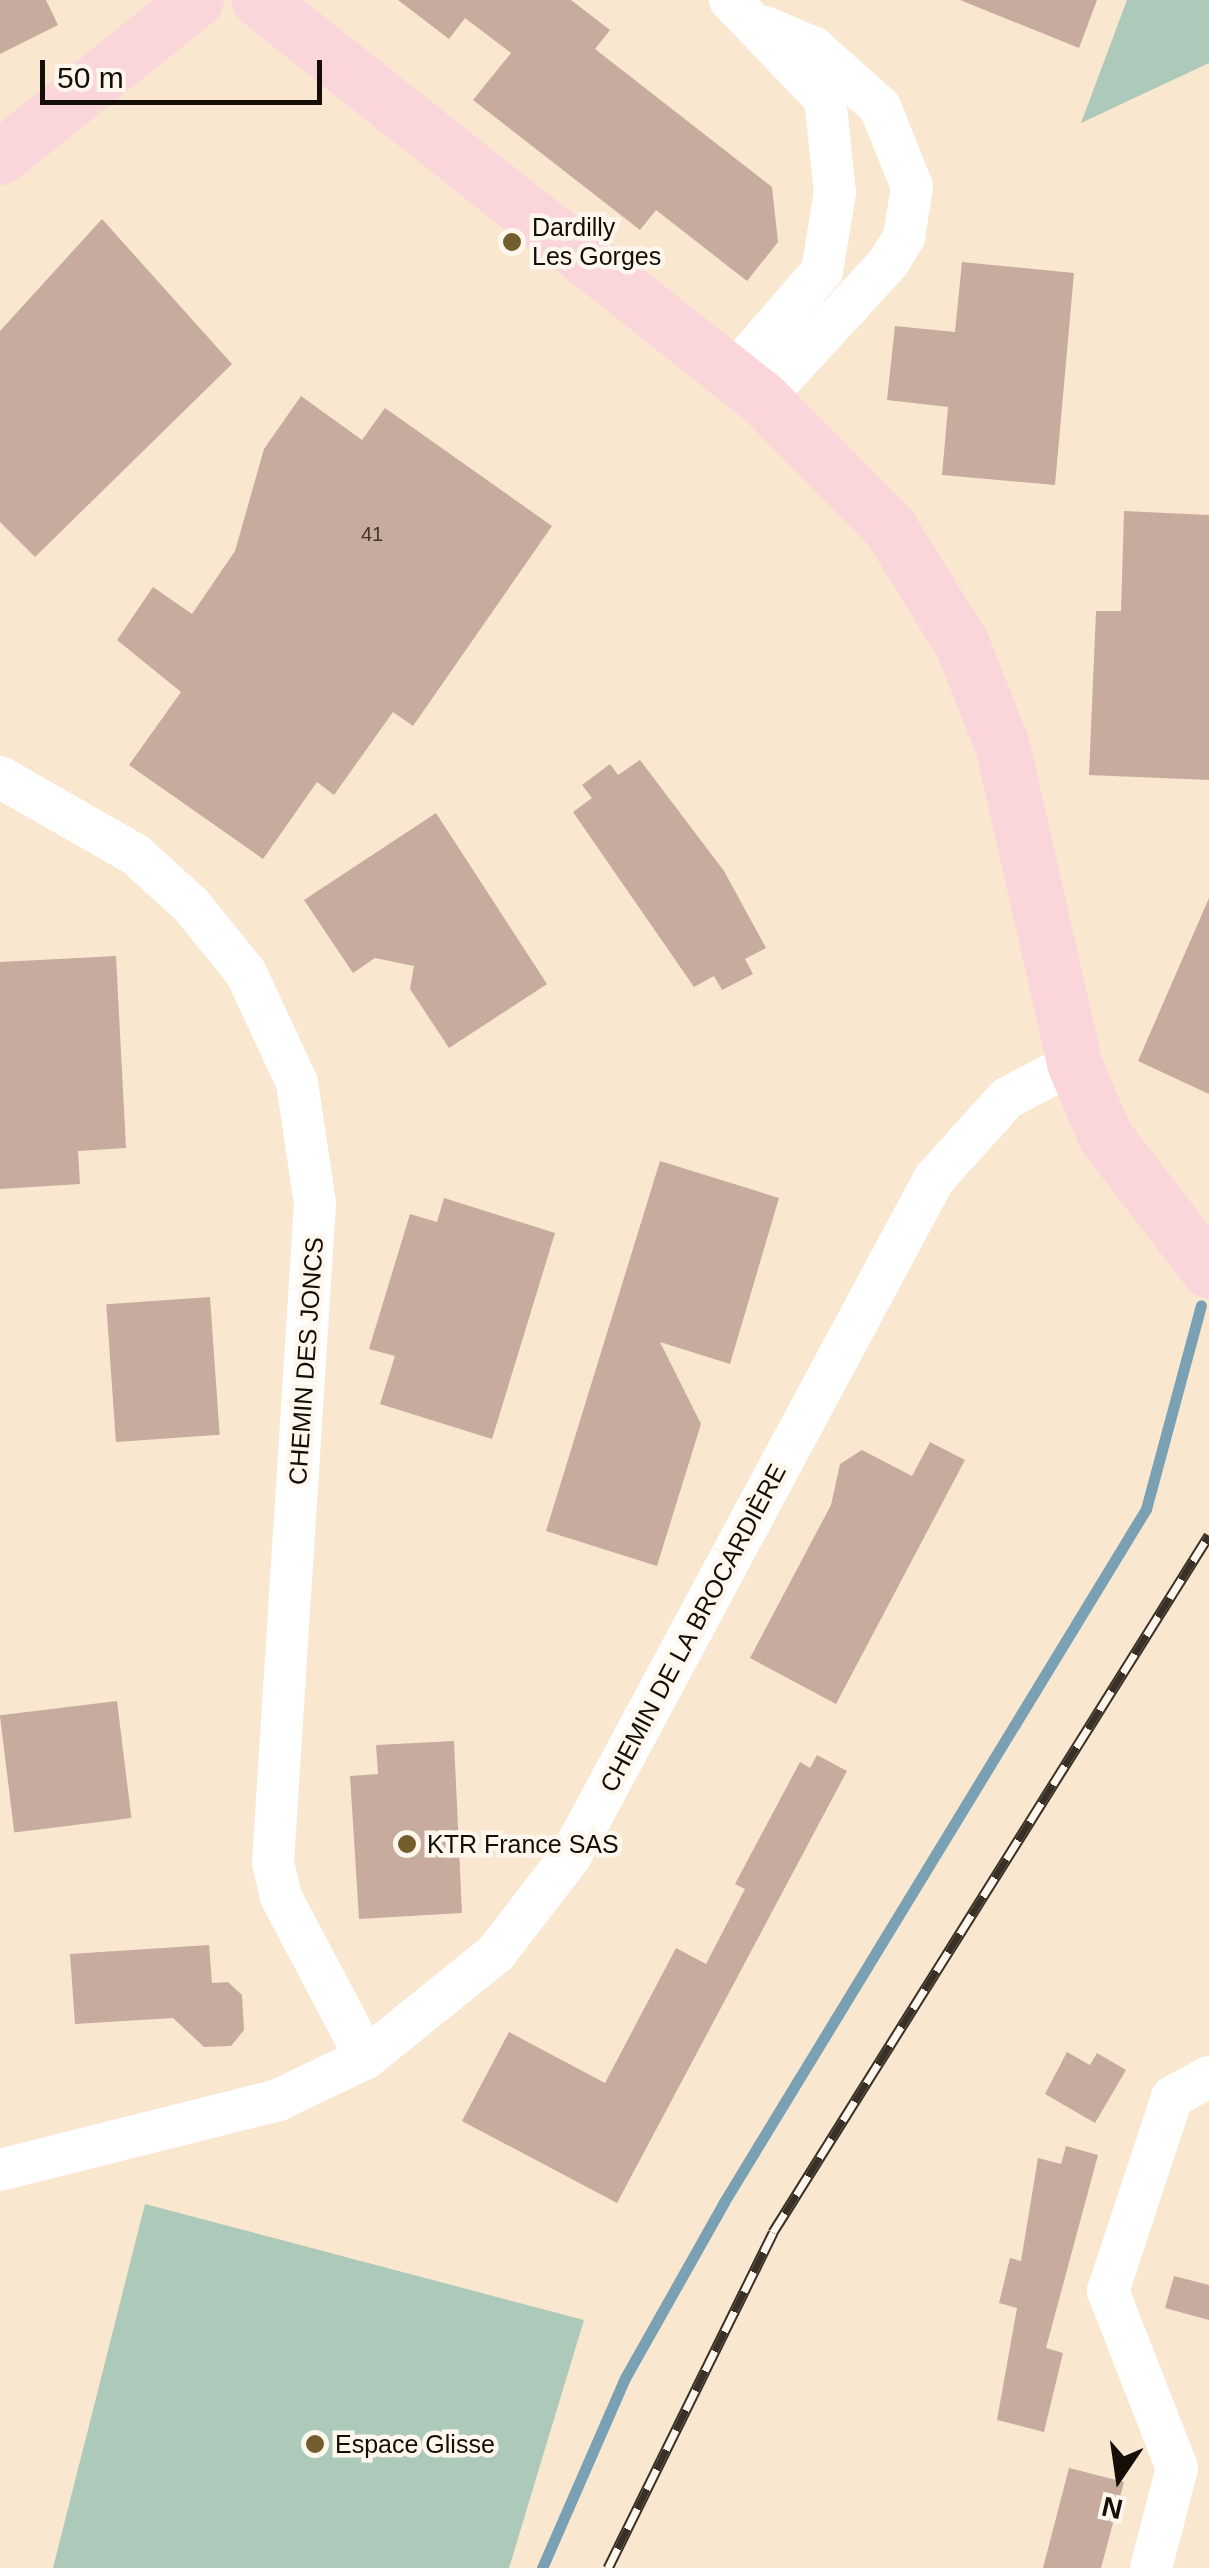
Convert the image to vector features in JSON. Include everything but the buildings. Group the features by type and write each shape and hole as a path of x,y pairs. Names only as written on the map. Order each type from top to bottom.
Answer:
{"street":[{"path":"0,157 196,0"},
{"path":"259,0 747,387 890,528 962,644 1002,745 1074,1063 1125,1167 1209,1271"},
{"path":"730,0 765,28 825,100 831,242 810,292 747,387"},
{"path":"747,387 888,263 904,237 912,187 880,107 814,48 765,28"},
{"name":"CHEMIN DES JONCS","path":"0,777 136,855 191,905 246,973 297,1084 316,1204 273,1862 281,1898 366,2058"},
{"name":"CHEMIN DE LA BROCARDIÈRE","path":"0,2170 61,2148 238,2115 366,2058 524,1923 579,1841 934,1179 1007,1098 1074,1063"},
{"path":"1151,2568 1177,2468 1108,2291 1172,2097 1209,2077"}],"green space":[{"path":"1127,0 1209,0 1209,63 1081,123"},
{"name":"Espace Glisse","path":"145,2204 584,2320 509,2568 53,2568"}],"waterway":[{"path":"542,2568 625,2378 724,2202 1146,1509 1201,1305"}],"railway":[{"path":"608,2568 773,2232 1209,1535"}],"place":[{"name":"Dardilly Les Gorges","path":"512,242"},
{"name":"KTR France SAS","path":"407,1844"},
{"name":"Espace Glisse","path":"315,2444"}]}
